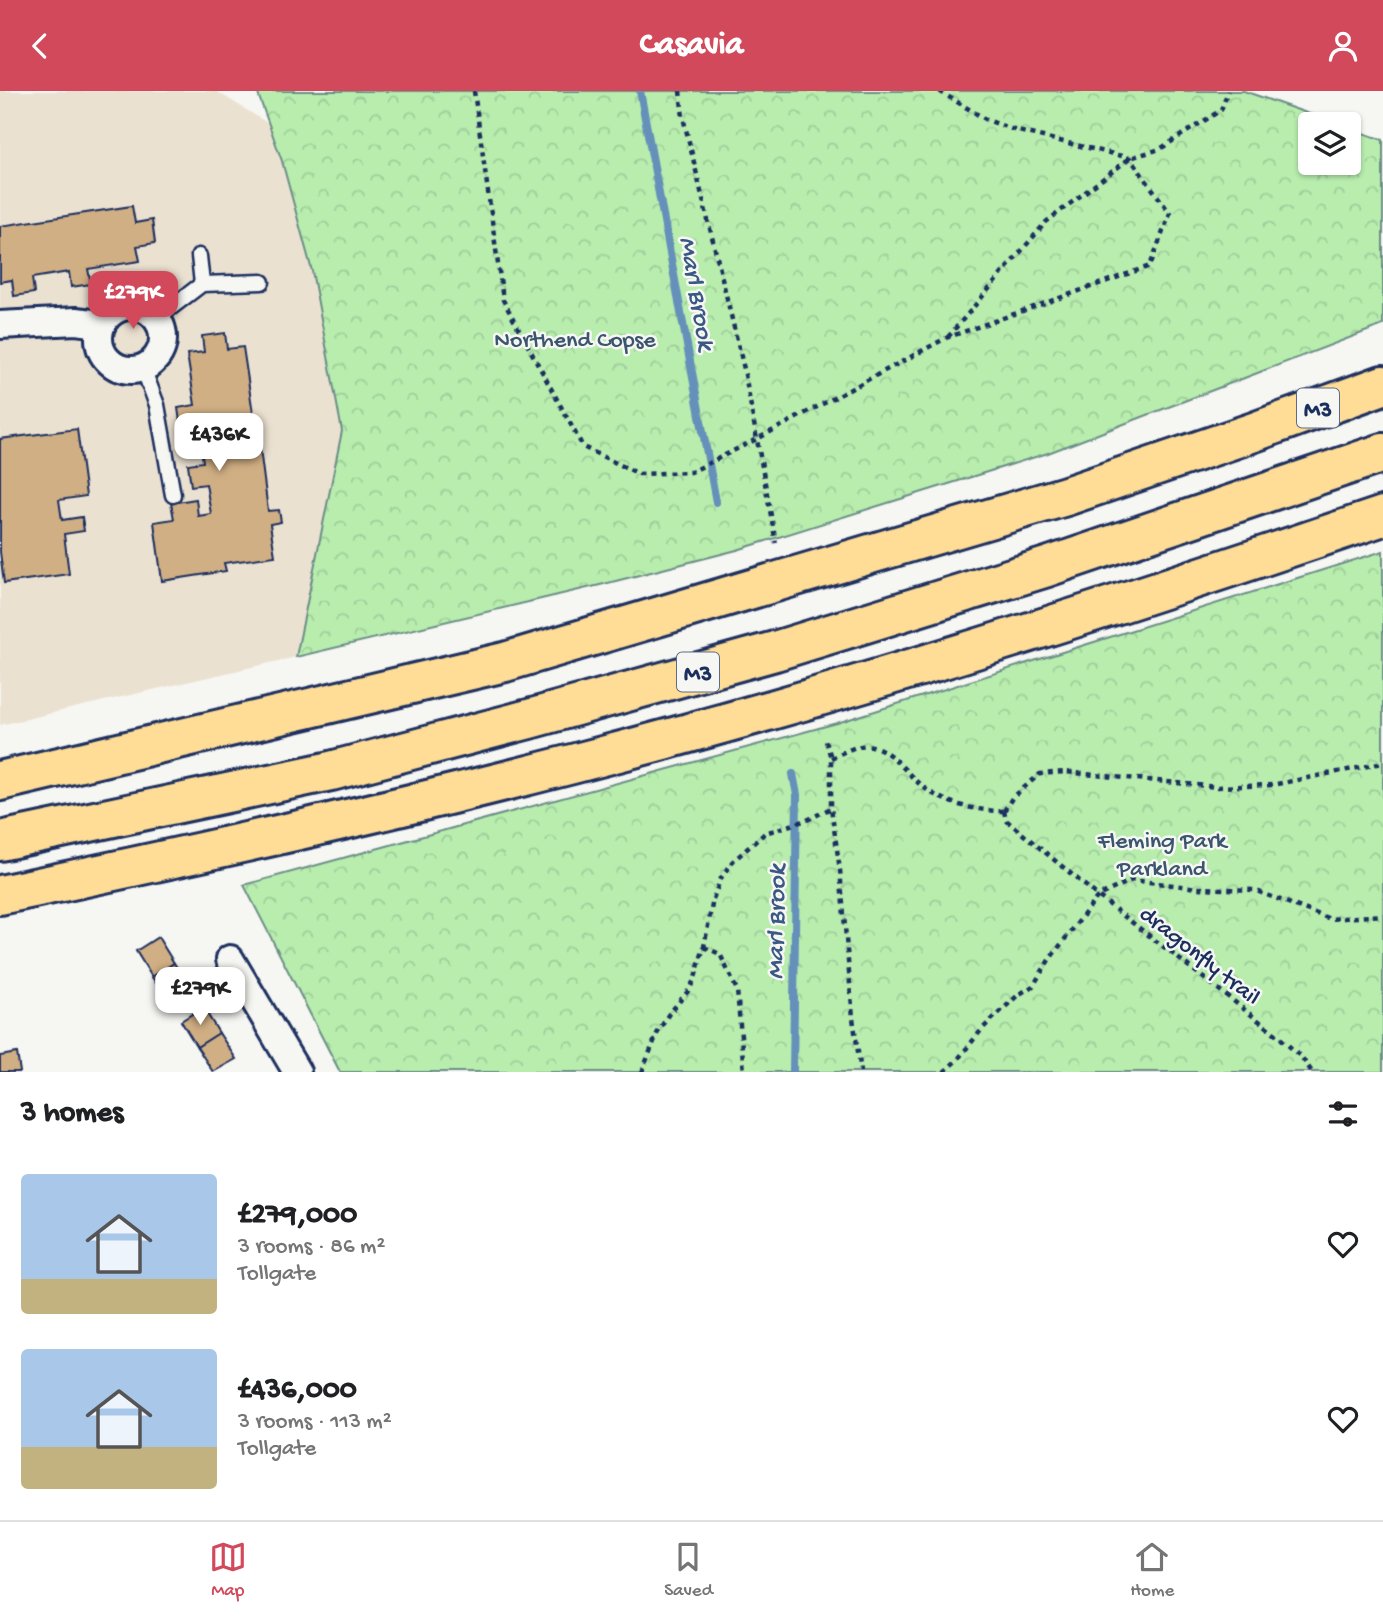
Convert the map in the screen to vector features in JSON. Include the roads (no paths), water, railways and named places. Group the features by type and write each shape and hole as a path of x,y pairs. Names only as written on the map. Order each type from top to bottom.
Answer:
{"highway":[{"name":"M3","path":"0,781 505,663 1066,496 1383,385"},
{"name":"M3","path":"0,841 331,771 775,651 1047,567 1383,453"},
{"name":"M3","path":"0,895 256,839 589,759 777,708 1157,593 1383,516"}],"street":[{"path":"139,307 156,319 163,338 158,356 143,368 132,371 111,364 99,346 102,324 108,315 117,309 139,307"},
{"path":"0,325 76,321 102,324"},
{"path":"230,959 297,1072"}],"lane":[{"path":"199,256 202,284"},
{"path":"156,319 202,284 262,282"},
{"path":"143,368 157,405 173,495"}],"waterway":[{"name":"Marl Brook","path":"640,91 716,502"},
{"name":"Marl Brook","path":"793,774 797,795 793,1072"}],"park label":[{"name":"Northend Copse","path":"575,338"},
{"name":"Fleming Park Parkland","path":"1162,853"}]}
